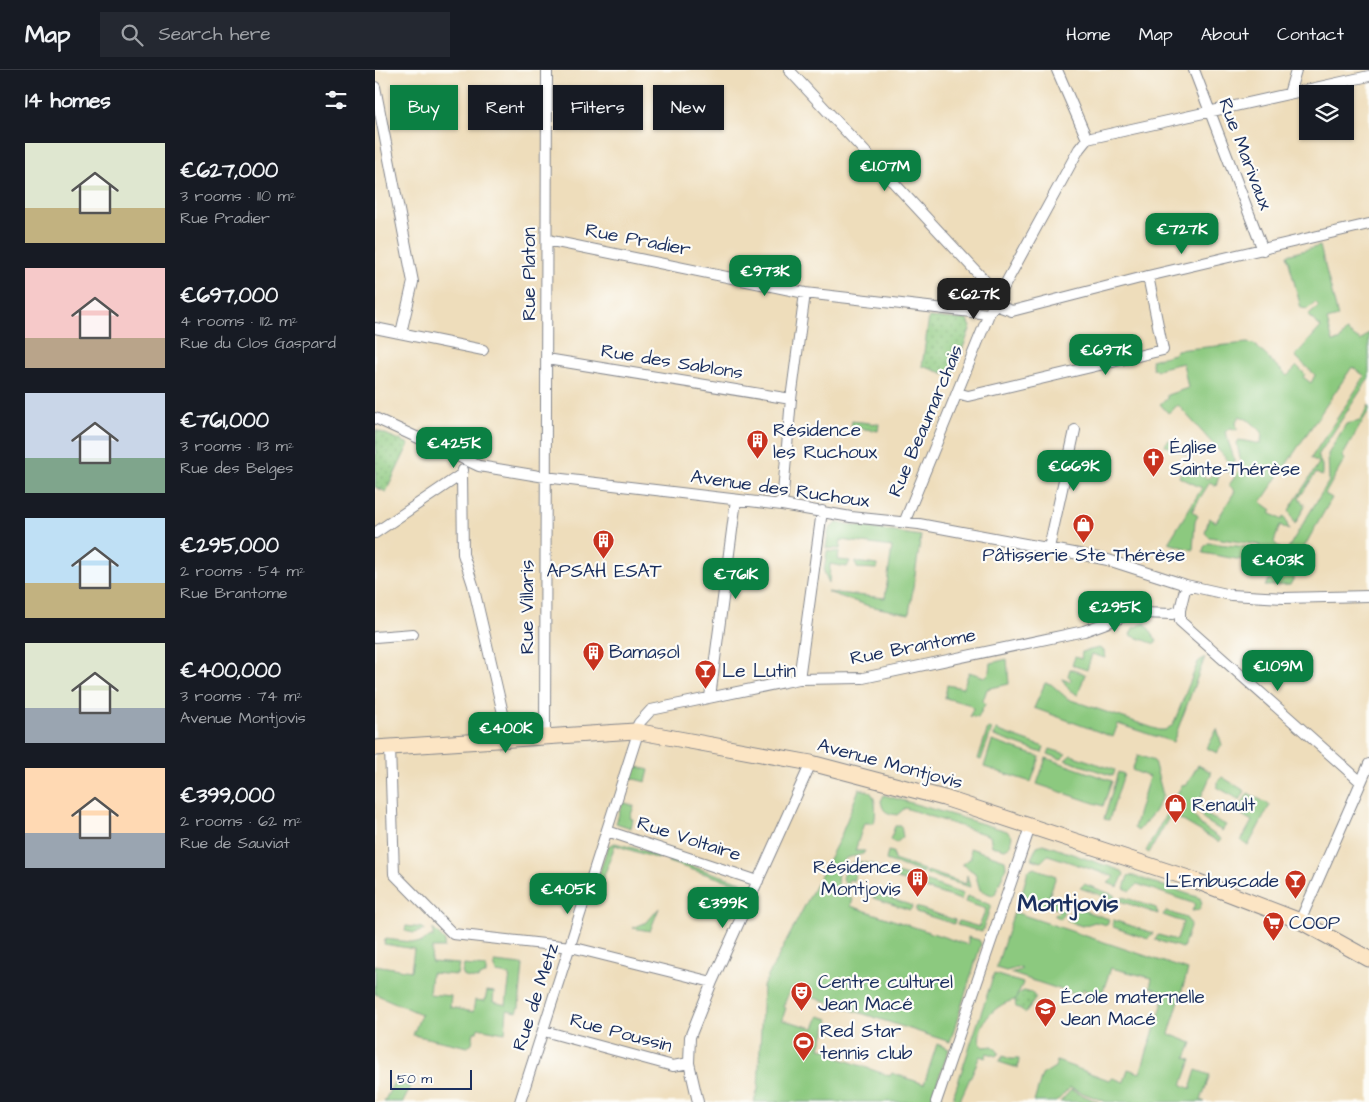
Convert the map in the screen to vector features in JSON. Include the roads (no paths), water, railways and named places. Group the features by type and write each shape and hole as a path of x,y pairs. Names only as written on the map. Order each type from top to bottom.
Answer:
{"main road":[{"name":"Avenue Montjovis","path":"383,747 635,731 811,763 944,798 1191,880 1300,921 1369,959"}],"street":[{"name":"Rue Platon","path":"545,477 547,70"},
{"path":"789,70 994,305"},
{"path":"1057,70 1087,139 1369,76"},
{"name":"Rue Marivaux","path":"1194,70 1263,250"},
{"path":"1289,94 1296,70"},
{"path":"375,87 413,282 401,333"},
{"name":"Rue Beaumarchais","path":"904,523 994,305 1079,149 1087,139"},
{"name":"Rue Pradier","path":"547,240 805,293 994,305 1012,311 1148,276 1369,224"},
{"path":"957,393 968,396 1163,350 1148,276"},
{"path":"783,505 791,399 805,293"},
{"path":"375,328 483,350"},
{"name":"Rue des Sablons","path":"547,359 791,399"},
{"name":"Avenue des Ruchoux","path":"375,418 471,463 545,477 783,505 904,523 1108,560 1186,585 1231,595 1255,598 1369,596"},
{"path":"1049,548 1075,430"},
{"path":"471,463 463,469 462,474 463,554 473,585 509,739"},
{"path":"375,533 462,474"},
{"name":"Rue Villaris","path":"545,477 545,736"},
{"path":"710,697 736,500"},
{"path":"799,679 822,512"},
{"path":"1186,585 1180,610 1180,621 1361,782"},
{"name":"Rue Brantome","path":"635,731 651,710 799,679 863,678 1084,631 1125,616 1142,613 1172,614 1180,610"},
{"path":"375,637 413,634"},
{"name":"Rue de Metz","path":"520,1102 636,739 635,731"},
{"path":"383,747 394,874 453,934 571,947 712,982"},
{"path":"698,1102 689,1063 690,1037 712,982 811,763"},
{"path":"1300,921 1369,764"},
{"path":"936,1102 990,939 1030,827"},
{"name":"Rue Voltaire","path":"607,831 758,881"},
{"name":"Rue Poussin","path":"544,1031 673,1066 689,1063"}],"place":[{"name":"Résidence les Ruchoux","path":"757,460"},
{"name":"Église Sainte-Thérèse","path":"1154,477"},
{"name":"Pâtisserie Ste Thérèse","path":"1084,543"},
{"name":"APSAH ESAT","path":"604,559"},
{"name":"Bamasol","path":"593,671"},
{"name":"Le Lutin","path":"706,690"},
{"name":"Renault","path":"1176,824"},
{"name":"Résidence Montjovis","path":"917,897"},
{"name":"L'Embuscade","path":"1295,900"},
{"name":"COOP","path":"1273,942"},
{"name":"Centre culturel Jean Macé","path":"802,1012"},
{"name":"École maternelle Jean Macé","path":"1045,1027"},
{"name":"Red Star tennis club","path":"804,1061"}],"district":[{"name":"Montjovis","path":"1068,904"}]}
